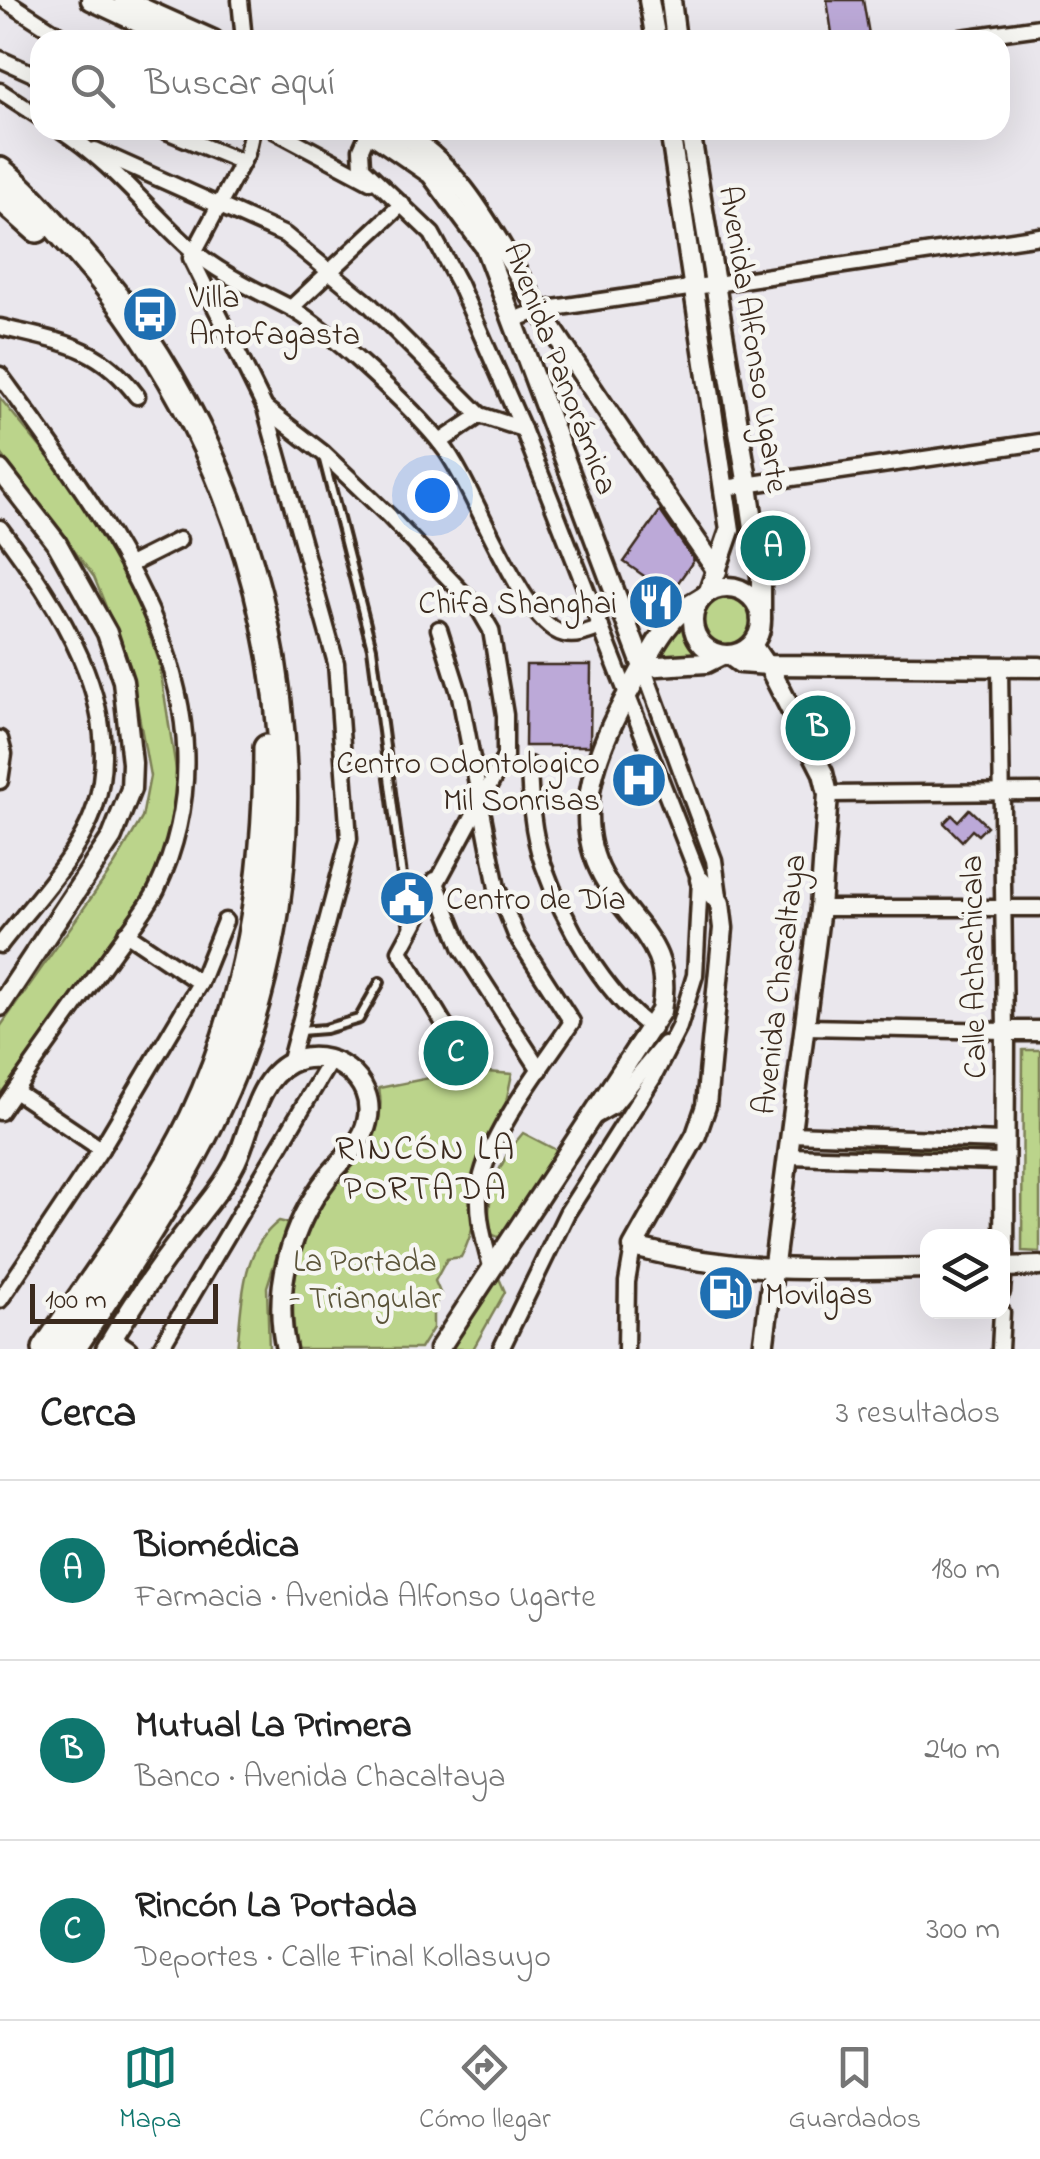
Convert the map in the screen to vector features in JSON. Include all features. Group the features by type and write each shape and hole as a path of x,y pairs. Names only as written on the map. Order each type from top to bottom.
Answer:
{"highway":[{"path":"0,171 102,278 144,335 176,392 241,536 266,626 283,742 282,866 246,1036 224,1094 190,1164 72,1349"},
{"path":"0,196 90,287 134,345 190,448 226,540 250,630 266,744 264,864 256,915 232,1013 208,1085 152,1190 46,1349"}],"street":[{"path":"5,0 52,30"},
{"path":"92,0 155,30"},
{"path":"124,0 191,30"},
{"path":"240,0 243,30"},
{"path":"649,0 654,30"},
{"path":"670,0 674,30"},
{"path":"1010,31 1040,27"},
{"path":"0,58 30,73"},
{"path":"0,91 30,110"},
{"path":"77,140 285,235 328,270 480,415 523,429"},
{"path":"188,140 242,162"},
{"path":"130,1349 109,1344 227,1177 266,1087 289,1064 350,839 336,663 265,408 197,274 192,250 242,162 249,140"},
{"path":"293,140 379,186 432,234 447,260 523,429 700,880 720,904"},
{"path":"365,140 360,159 379,186"},
{"name":"Avenida Panorámica","path":"407,140 469,221 495,268 643,667"},
{"name":"Avenida Panorámica","path":"409,140 461,186 717,571"},
{"name":"Avenida Alfonso Ugarte","path":"672,140 730,530 705,594"},
{"name":"Avenida Alfonso Ugarte","path":"692,140 748,486 761,576 761,618"},
{"path":"85,145 192,250 291,308 349,355 440,442 476,496 512,577 542,619 564,634 601,626"},
{"path":"291,308 402,204"},
{"path":"514,320 540,310 1040,236"},
{"path":"0,326 91,351 111,364 137,396"},
{"path":"0,375 91,498 131,564 153,614 178,704 188,780 177,832 156,892 0,1112"},
{"path":"265,408 323,454 446,574 480,611 491,630 507,736 499,775 435,880 400,951 403,962 458,1046"},
{"path":"440,442 480,415"},
{"path":"725,488 1040,442"},
{"path":"0,470 56,542 107,632 123,681 132,763 130,790 112,837 0,1006"},
{"path":"0,528 74,641 93,700 102,761 95,807 84,830 0,945"},
{"path":"131,564 178,540"},
{"path":"439,1349 490,1266 653,1029 663,1000 664,970 656,945 604,878 587,827 597,765 628,694 643,667 672,620 705,594 740,588 754,600 761,618 753,643 706,663 643,667"},
{"path":"705,594 692,616 696,636 710,651 740,663 1040,667"},
{"path":"438,629 460,696 497,888 516,935 572,1022 540,1070 481,1177 481,1230 490,1266"},
{"name":"Avenida Chacaltaya","path":"753,643 823,773 828,794 820,908 763,1349"},
{"path":"626,1349 627,1282 633,1247 696,1134 706,1106 721,970 720,904 714,860 643,667"},
{"name":"Calle Achachicala","path":"1000,668 1003,1229"},
{"path":"0,739 4,754 0,781"},
{"path":"529,765 542,862 563,910 624,1002 653,1029"},
{"path":"828,794 1040,792"},
{"path":"435,880 462,949 540,1070"},
{"path":"501,1349 567,1213 653,1078 679,1027 695,975 700,880"},
{"path":"820,908 1040,908"},
{"path":"0,1300 101,1149 200,983 226,921"},
{"path":"126,934 200,983"},
{"path":"592,1118 612,1106 679,1027"},
{"path":"806,1027 1040,1030"},
{"path":"286,1349 282,1288 296,1232 318,1191 358,1143 370,1110 362,1083 352,1072 315,1058 289,1064"},
{"path":"160,1349 330,1061"},
{"path":"15,1091 101,1149"},
{"path":"790,1134 1002,1141"},
{"path":"788,1156 1002,1162"},
{"path":"633,1247 702,1264 772,1271 920,1268"},
{"path":"1010,1266 1040,1266"},
{"path":"1000,1349 1002,1319"}],"lane":[{"path":"323,454 372,648 410,931"},
{"path":"299,1031 325,1030 359,1019 380,982"}],"green space":[{"path":"0,398 82,498 126,569 159,661 178,782 165,848 145,893 0,1095 0,1027 115,864 142,818 150,776 130,666 94,577 0,452"},
{"path":"726,598 744,605 751,623 744,641 726,648 708,641 701,623 708,605"},
{"path":"684,610 690,635 712,658 660,661 655,656"},
{"name":"RINCÓN LA PORTADA","path":"480,1036 483,1065 432,1071 428,1042"},
{"path":"1023,1050 1040,1050 1040,1252 1022,1251"},
{"name":"La Portada - Triangular","path":"487,1072 512,1074 502,1121 472,1181 475,1210 465,1248 461,1257 447,1259 435,1281 441,1295 433,1308 433,1328 420,1349 297,1349 293,1297 302,1246 325,1197 370,1141 380,1108 379,1088 444,1075 466,1083"},
{"path":"523,1133 558,1151 500,1238 491,1234 492,1194 507,1155"},
{"path":"803,1148 986,1148 986,1153 804,1152"},
{"name":"La Portada - Triangular","path":"279,1221 287,1223 267,1287 269,1349 237,1349 250,1263 256,1248"},
{"name":"La Portada - Triangular","path":"498,1276 505,1292 473,1349 449,1349"}],"building":[{"path":"827,0 863,0 868,30 832,30"},
{"path":"660,511 694,560 670,594 624,562"},
{"path":"526,665 591,665 590,746 525,746"},
{"path":"969,809 987,826 978,835 972,830 962,841 944,823 952,815 958,821"},
{"name":"Movilgas","path":"706,1284 747,1289 746,1302 704,1296"}],"place":[{"name":"Villa Antofagasta","path":"150,314"},
{"name":"Biomédica","path":"773,548"},
{"name":"Chifa Shanghai","path":"656,602"},
{"name":"Mutual La Primera","path":"818,728"},
{"name":"Centro Odontologico Mil Sonrisas","path":"639,780"},
{"name":"Centro de Día","path":"407,898"},
{"name":"Rincón La Portada","path":"456,1053"},
{"name":"Movilgas","path":"726,1293"}],"district":[{"name":"RINCÓN LA PORTADA","path":"426,1167"}]}
